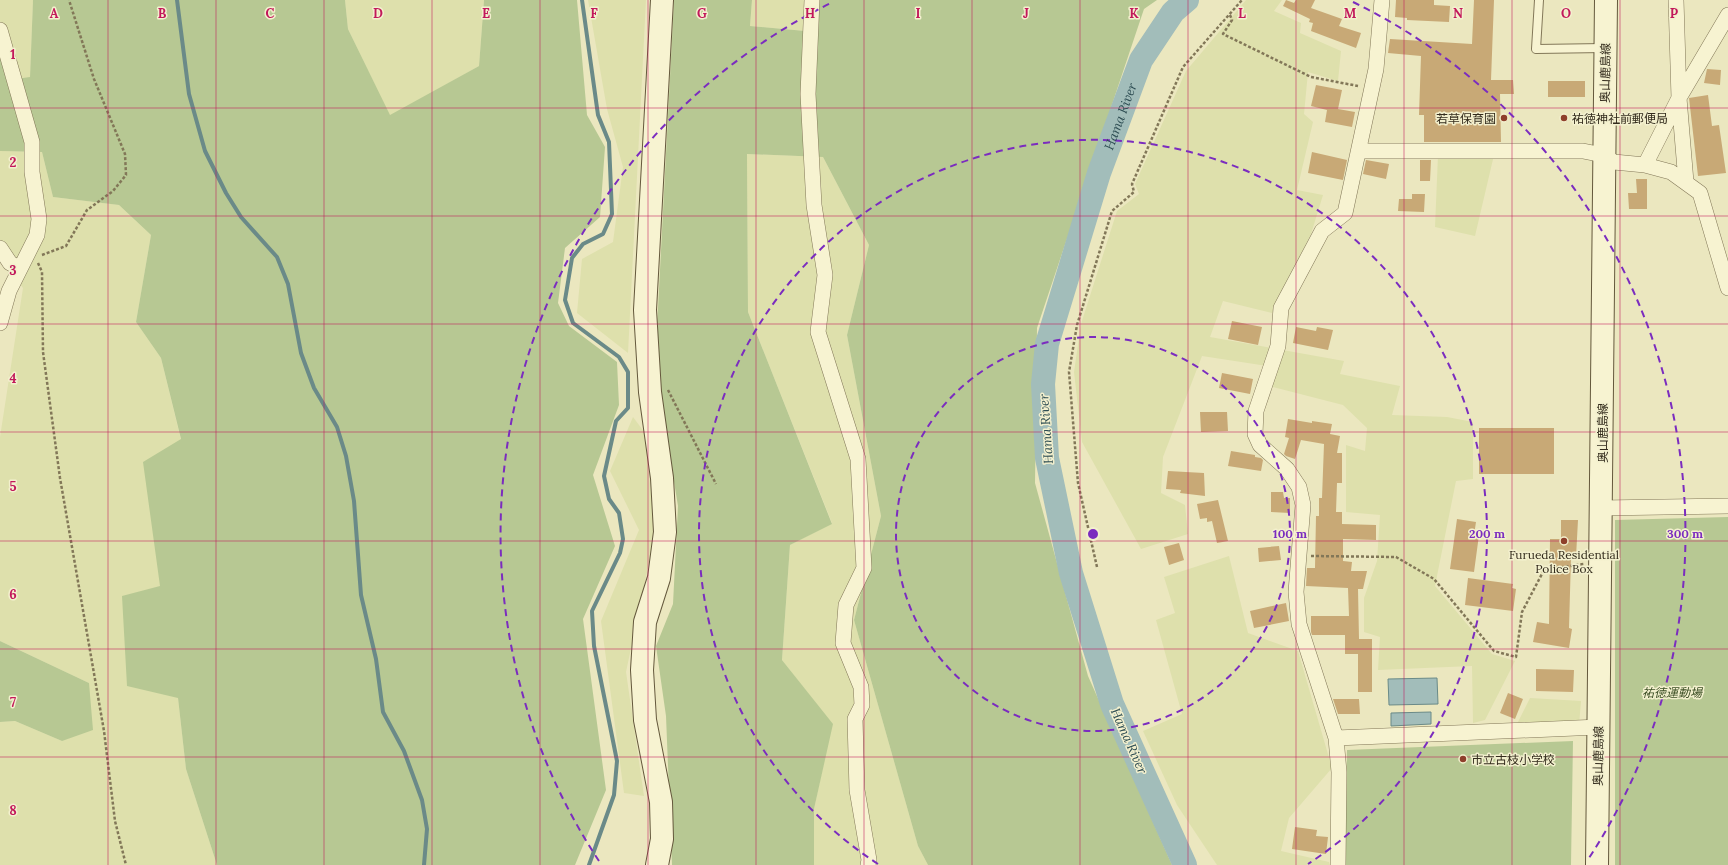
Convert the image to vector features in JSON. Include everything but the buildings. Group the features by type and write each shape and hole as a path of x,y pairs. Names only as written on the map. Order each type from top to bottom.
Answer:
{"main road":[{"path":"658,865 662,839 661,802 645,720 642,670 645,622 659,578 665,532 662,478 650,392 645,310 662,0"},
{"name":"奥山鹿島線","path":"1596,865 1601,562 1603,155 1606,0"}],"street":[{"path":"812,0 808,94 814,205 825,275 818,332 858,459 864,568 846,604 843,644 861,687 862,705 854,719 857,790 870,860 868,865"},
{"path":"1338,865 1339,772 1336,738 1299,624 1296,592 1303,505 1299,487 1287,469 1260,445 1255,434 1256,411 1278,346 1281,308 1322,231 1345,213 1372,89 1380,32 1382,0"},
{"path":"1676,0 1679,98 1686,182"},
{"path":"1644,165 1679,98 1728,14"},
{"path":"0,30 32,142 32,172 40,219 31,257 19,268 9,291 0,323"},
{"path":"1358,151 1583,151 1603,155 1614,162 1644,165 1671,172 1700,194 1728,288"},
{"path":"0,248 10,263 19,268"},
{"path":"1601,508 1728,506"},
{"path":"1336,738 1599,727"}],"lane":[{"path":"1539,0 1536,48 1605,48"}],"path":[{"path":"70,0 94,79 125,154 126,176 113,192 87,210 66,246 31,257 42,272 43,352 60,478 104,731 115,821 126,865"},
{"path":"1097,567 1078,483 1069,372 1077,325 1112,210 1134,192 1132,184 1183,67 1242,0"},
{"path":"1230,15 1232,20 1223,34 1311,77 1372,89"},
{"path":"666,386 716,484"},
{"path":"1299,556 1396,557 1434,579 1494,651 1516,657 1522,612 1544,570 1601,562"}],"green space":[{"path":"0,0 33,0 30,78 8,80 0,31"},
{"path":"33,0 345,0 348,29 390,115 479,66 484,0 577,0 587,115 605,147 600,217 565,248 558,303 569,326 617,362 619,405 593,475 615,546 583,619 606,790 575,865 217,865 186,769 178,698 127,686 122,596 160,586 143,462 181,439 161,358 136,322 151,235 119,205 53,197 42,152 0,151 0,31 9,80 30,77"},
{"path":"345,0 484,0 479,66 390,116 348,29"},
{"path":"588,0 646,0 628,353 577,313 582,259 613,242 623,167 607,109"},
{"path":"674,0 752,0 750,26 816,32 815,0 1157,0 1144,9 1037,328 1035,483 1088,676 1172,865 928,865 918,846 854,620 881,516 847,335 869,245 823,157 747,154 748,312 832,524 790,545 782,660 833,724 814,809 814,865 672,865 666,716 656,646 673,604 678,506 655,366"},
{"path":"752,0 815,0 817,32 750,26"},
{"path":"1246,0 1282,0 1274,11 1301,23 1300,33 1341,51 1338,81 1308,72 1304,114 1313,122 1297,190 1323,195 1311,234 1272,313 1223,301 1210,337 1344,361 1340,374 1400,386 1392,415 1447,417 1473,422 1473,479 1456,481 1435,586 1492,654 1515,661 1485,720 1473,723 1472,666 1378,670 1380,637 1364,632 1364,598 1377,561 1380,515 1346,512 1346,445 1365,451 1367,428 1343,405 1269,386 1274,367 1202,356 1163,457 1161,493 1185,505 1188,534 1141,549 1082,442 1074,372 1081,324 1117,211 1139,194 1135,184 1186,71"},
{"path":"0,151 42,152 53,197 119,205 151,235 136,322 161,358 181,440 144,462 178,698 186,769 217,865 0,865 0,722 15,721 62,741 89,683 0,641 0,437 23,288 0,258"},
{"path":"747,154 823,157 869,245 847,335 881,516 854,620 918,846 928,865 814,865 814,809 832,724 782,660 790,545 832,523 748,312"},
{"path":"1438,155 1494,155 1475,236 1435,227"},
{"path":"633,417 645,433 655,534 626,672 644,796 624,793 601,621 639,530 610,471"},
{"name":"祐徳運動場","path":"1728,517 1728,865 1615,865 1615,520"},
{"path":"1229,556 1248,633 1298,651 1332,768 1289,818 1281,851 1329,862 1330,865 1217,865 1177,805 1143,731 1182,714 1156,620 1175,613 1164,577"},
{"path":"0,641 89,683 93,730 62,741 15,721 0,722"},
{"path":"1530,698 1581,701 1579,725 1517,724"},
{"name":"市立古枝小学校","path":"1573,741 1571,865 1345,865 1347,750"}],"water":[{"path":"1437,678 1438,704 1389,705 1388,679"},
{"path":"1431,712 1431,724 1391,726 1391,713"}],"waterway":[{"path":"177,0 189,94 205,151 226,193 241,217 277,257 288,284 301,353 314,388 337,427 346,456 354,501 361,595 376,659 383,712 404,751 422,800 427,829 424,865"},
{"path":"582,0 598,115 609,142 612,214 603,234 583,244 572,258 565,300 573,323 619,357 628,372 628,408 616,421 604,476 609,499 619,513 623,539 620,553 592,611 594,646 617,761 614,795 589,865"},
{"name":"Hama River","path":"1185,865 1112,704 1071,573 1047,458 1043,384 1047,344 1099,173 1141,60 1173,12 1187,0"}],"place":[{"name":"若草保育園","path":"1504,118"},
{"name":"祐徳神社前郵便局","path":"1564,118"},
{"name":"Furueda Residential Police Box","path":"1564,541"},
{"name":"市立古枝小学校","path":"1463,759"}]}
